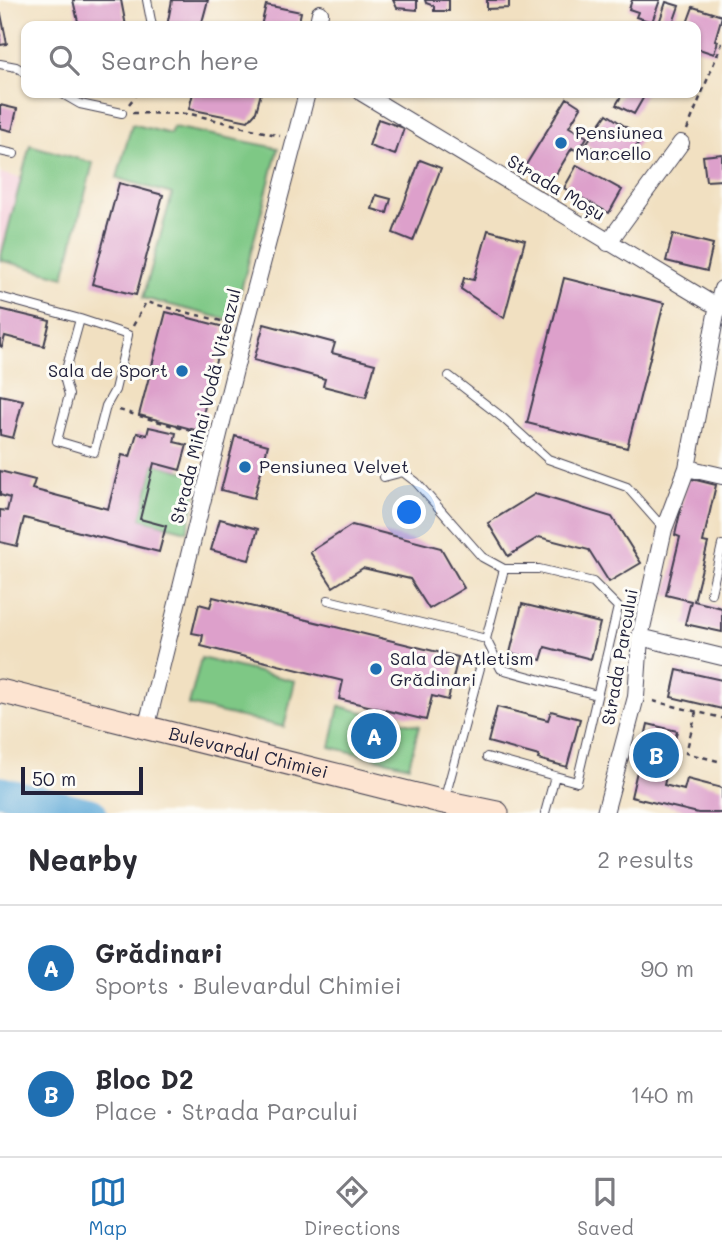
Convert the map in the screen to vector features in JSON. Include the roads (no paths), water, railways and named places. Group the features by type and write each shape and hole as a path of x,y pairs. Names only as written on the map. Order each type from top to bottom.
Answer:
{"main road":[{"name":"Bulevardul Chimiei","path":"0,691 497,813"}],"street":[{"name":"Strada Mihai Vodă Viteazul","path":"146,729 246,325 306,98"},
{"name":"Strada Moșu","path":"370,98 709,302 720,297"},
{"path":"608,243 681,143"},
{"name":"Strada Parcului","path":"605,813 636,697 640,637 664,529 687,468 720,297"},
{"path":"687,468 722,476"},
{"path":"640,637 722,657"}],"lane":[{"path":"147,0 151,21"},
{"path":"0,64 21,70"},
{"path":"70,98 80,104 122,113"},
{"path":"0,152 14,154"},
{"path":"0,297 80,318 128,335 115,390 106,405 94,452 57,440 68,395 64,377 80,318"},
{"path":"449,376 503,418 548,459 627,487 664,529"},
{"path":"384,477 403,472 482,557 504,569 539,569 593,582 618,607 577,782 487,757"},
{"path":"711,593 722,545"},
{"path":"504,569 486,639 501,669 597,695"},
{"path":"328,600 486,639"},
{"path":"444,802 480,668"},
{"path":"545,813 555,776"}],"waterway":[{"path":"0,791 92,813"}],"place":[{"name":"Pensiunea Marcello","path":"561,143"},
{"name":"Sala de Sport","path":"182,371"},
{"name":"Pensiunea Velvet","path":"245,467"},
{"name":"Sala de Atletism Grădinari","path":"376,669"},
{"name":"Grădinari","path":"374,736"},
{"name":"Bloc D2","path":"656,755"}]}
